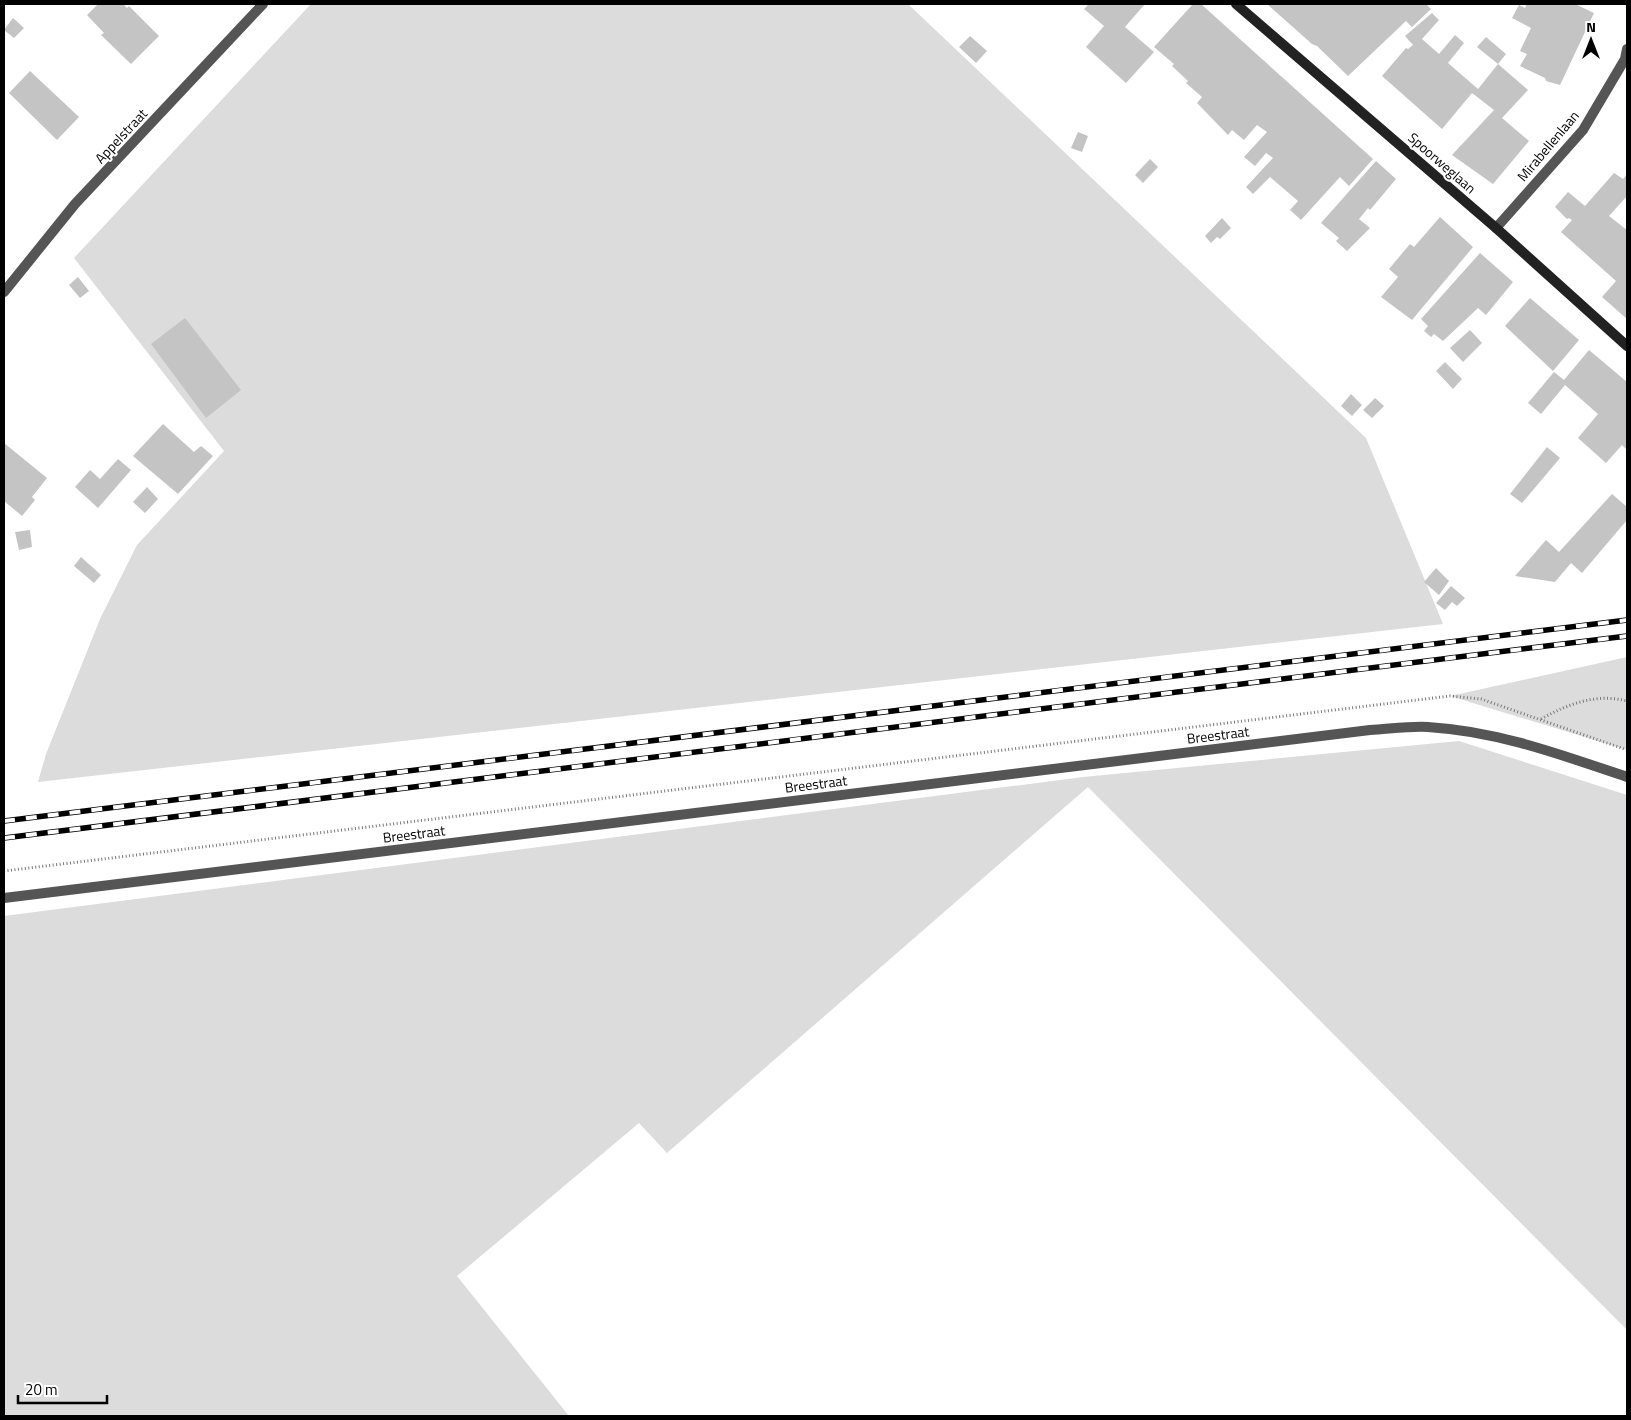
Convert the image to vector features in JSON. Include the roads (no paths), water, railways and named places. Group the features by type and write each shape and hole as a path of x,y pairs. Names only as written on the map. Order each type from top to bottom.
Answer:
{"street":[{"name":"Appelstraat","path":"4,292 75,204 263,4"},
{"name":"Spoorweglaan","path":"1236,4 1496,228 1627,346"},
{"name":"Mirabellenlaan","path":"1496,228 1583,130 1625,59 1627,49"},
{"name":"Breestraat","path":"4,898 1370,730 1426,727 1484,734 1543,748 1627,777"}],"railway":[{"path":"4,821 1627,620"},
{"path":"4,838 1627,636"}]}
